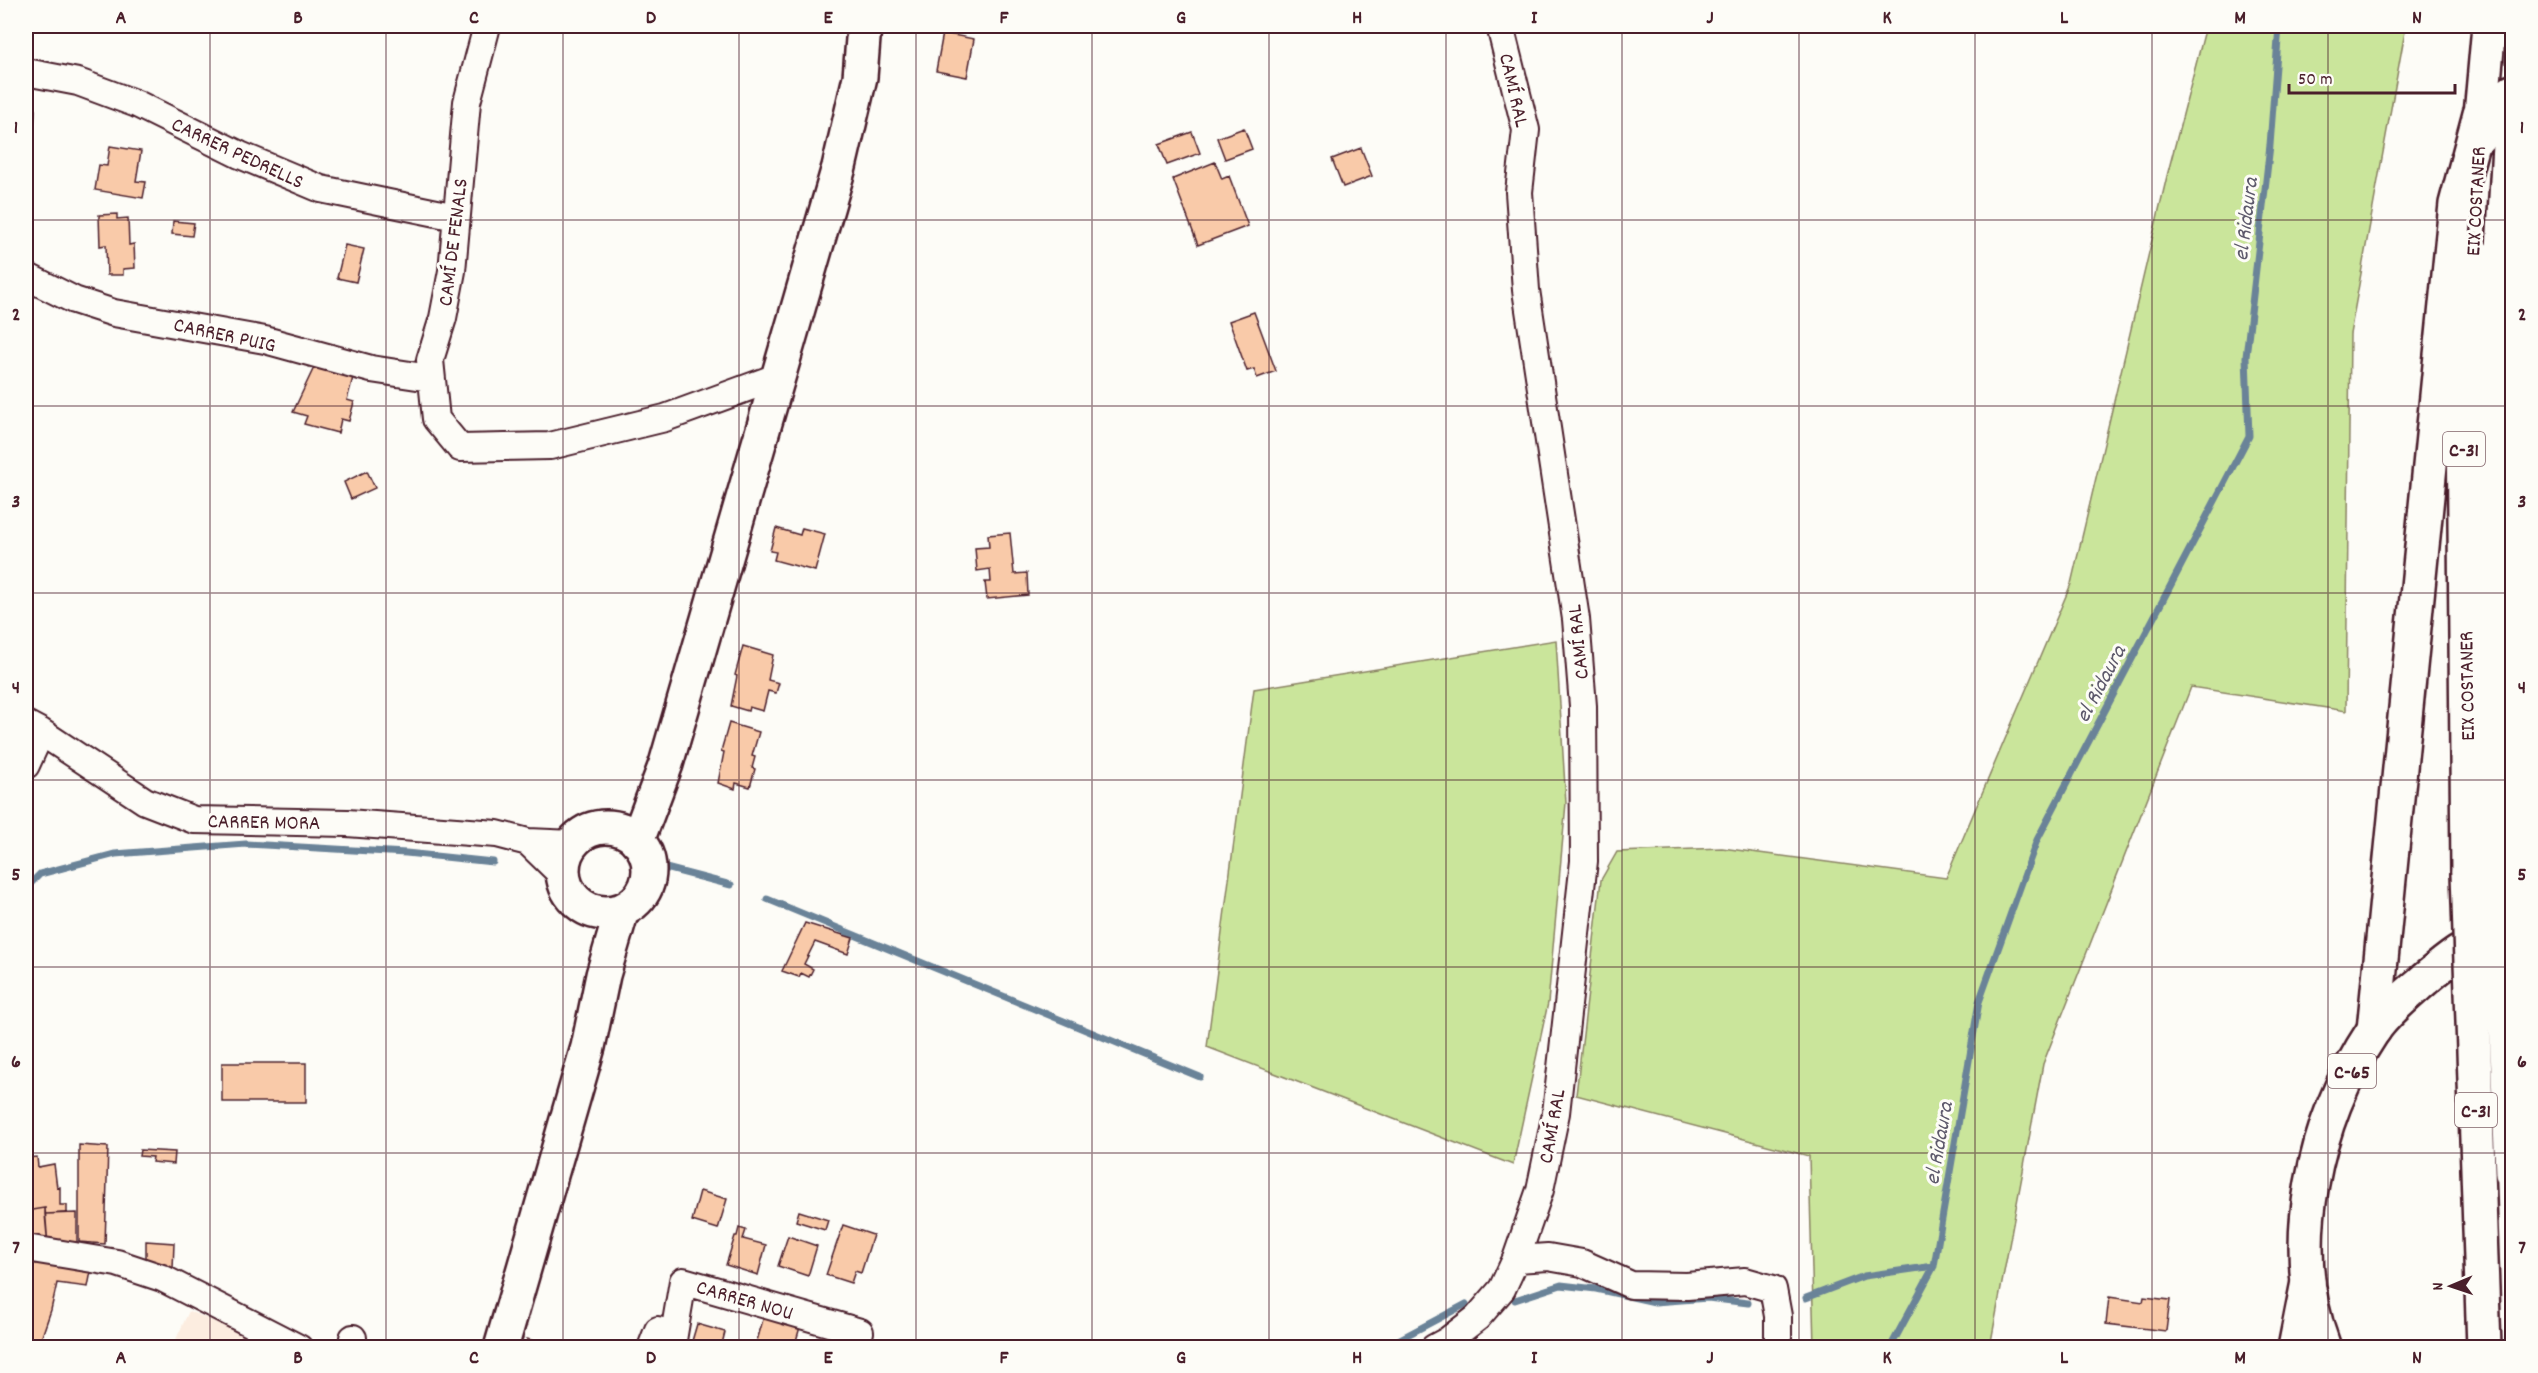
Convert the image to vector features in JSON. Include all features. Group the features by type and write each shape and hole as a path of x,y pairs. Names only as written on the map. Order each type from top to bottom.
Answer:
{"main road":[{"path":"623,835 666,764 839,167 860,76 864,26"},
{"name":"EIX COSTANER","path":"2484,1347 2484,871 2464,406 2504,113 2489,26"},
{"path":"2374,1030 2456,204 2504,113"},
{"path":"593,830 623,835 648,860 647,883 635,902 607,910 572,895 564,877 566,856 573,844 593,830"},
{"name":"EIX COSTANER","path":"2484,871 2512,1173"},
{"path":"501,1347 588,1047 603,975 607,910"},
{"name":"C-65","path":"2324,1347 2317,1329 2308,1282 2305,1233 2308,1201 2319,1154 2340,1094 2374,1030 2427,977 2479,940 2512,935"},
{"path":"2295,1347 2308,1282"}],"street":[{"name":"CAMÍ DE FENALS","path":"487,26 467,102 452,271 443,318 430,360 430,378 436,419 460,448 550,446 665,418 777,377"},
{"name":"CAMÍ RAL","path":"1434,1347 1447,1341 1476,1318 1502,1289 1516,1259 1539,1190 1556,1113 1584,861 1583,706 1576,619 1526,290 1519,192 1526,130 1500,26"},
{"name":"CARRER PEDRELLS","path":"26,72 78,82 137,104 240,155 321,189 456,217"},
{"name":"CARRER PUIG","path":"26,276 74,300 114,313 265,340 371,369 430,378"},
{"path":"26,765 33,728"},
{"name":"CARRER MORA","path":"33,728 145,801 194,820 268,819 347,823 497,834 528,842 573,844"},
{"name":"CARRER MORA","path":"528,842 564,877"},
{"path":"26,1248 117,1263 162,1278 299,1347"},
{"path":"1516,1259 1548,1257 1582,1263 1631,1285 1687,1286 1745,1281 1773,1289 1778,1316 1778,1347"},
{"name":"CARRER NOU","path":"673,1341 683,1281 860,1332"},
{"path":"651,1347 658,1330 673,1341"}],"shaded area":[{"path":"189,1311 275,1347 172,1348"}],"green space":[{"path":"2206,26 2406,26 2350,334 2346,711 2191,687 2043,1064 1990,1347 1814,1347 1809,1156 1576,1095 1601,880 1617,852 1722,848 1946,878 2071,584 2167,176"},
{"path":"1556,640 1566,803 1548,1003 1513,1165 1207,1047 1254,689"}],"building":[{"path":"943,33 974,39 967,77 936,71"},
{"path":"26,110 35,110 33,146 26,146"},
{"path":"1244,128 1252,149 1225,159 1217,138"},
{"path":"1192,132 1200,153 1167,165 1159,144"},
{"path":"110,146 141,151 136,181 146,182 143,198 95,190 99,165 107,166"},
{"path":"1361,148 1372,176 1343,187 1332,159"},
{"path":"1215,162 1222,179 1229,176 1248,226 1198,245 1173,179"},
{"path":"117,214 117,219 128,218 129,245 134,244 135,268 123,269 123,275 107,275 106,245 100,246 99,215"},
{"path":"173,221 194,223 192,236 172,234"},
{"path":"345,245 364,249 356,282 337,278"},
{"path":"1254,312 1276,371 1257,378 1254,369 1247,371 1229,321"},
{"path":"317,361 355,370 347,400 354,402 349,421 341,419 338,433 304,424 307,416 293,412"},
{"path":"367,471 375,488 351,499 344,482"},
{"path":"776,528 800,535 802,528 825,534 815,571 774,560 776,552 770,551"},
{"path":"1010,533 1014,574 1027,573 1028,595 987,599 985,582 991,582 990,569 977,571 975,548 989,547 988,535"},
{"path":"743,646 773,655 768,680 779,683 776,693 768,691 763,711 749,707 748,711 731,706 737,676 735,675"},
{"path":"729,723 759,732 752,756 755,757 752,768 755,769 750,787 736,783 735,789 718,783 724,752 721,751"},
{"path":"805,923 853,938 848,954 815,942 804,964 813,969 809,977 801,973 799,977 782,971"},
{"path":"222,1063 306,1063 306,1102 222,1102"},
{"path":"79,1145 108,1147 105,1244 79,1242"},
{"path":"140,1150 175,1152 174,1164 152,1162 153,1157 139,1156"},
{"path":"37,1157 38,1167 54,1164 57,1188 60,1187 60,1205 67,1205 67,1213 45,1214 45,1208 26,1211 26,1158"},
{"path":"700,1191 727,1199 718,1229 692,1221"},
{"path":"45,1208 48,1246 29,1238 26,1216 26,1211"},
{"path":"799,1211 828,1220 825,1230 796,1221"},
{"path":"77,1213 77,1250 48,1246 45,1214"},
{"path":"843,1225 873,1235 861,1273 855,1271 851,1283 826,1275"},
{"path":"739,1228 746,1230 743,1239 766,1245 758,1275 726,1265"},
{"path":"788,1236 817,1246 808,1276 778,1266"},
{"path":"146,1241 174,1243 173,1269 146,1263"},
{"path":"30,1252 92,1266 88,1287 57,1283 51,1310 38,1348 26,1348 26,1266"},
{"path":"2109,1297 2143,1302 2144,1297 2170,1300 2166,1331 2106,1324"},
{"path":"764,1316 800,1327 794,1348 755,1348"},
{"path":"697,1324 725,1332 721,1348 690,1348"},
{"path":"527,1339 548,1345 548,1348 524,1348"}],"waterway":[{"name":"el Ridaura","path":"1890,1348 1934,1266 1979,1002 2037,840 2249,436 2246,357 2270,145 2279,26"},
{"path":"26,888 40,874 115,854 246,844 406,853 493,862"},
{"path":"662,867 731,885"},
{"path":"767,899 1200,1077"},
{"path":"1806,1298 1864,1276 1934,1266"},
{"path":"1515,1300 1561,1285 1596,1289 1655,1302 1708,1298 1748,1303"},
{"path":"1383,1348 1466,1304"}]}
